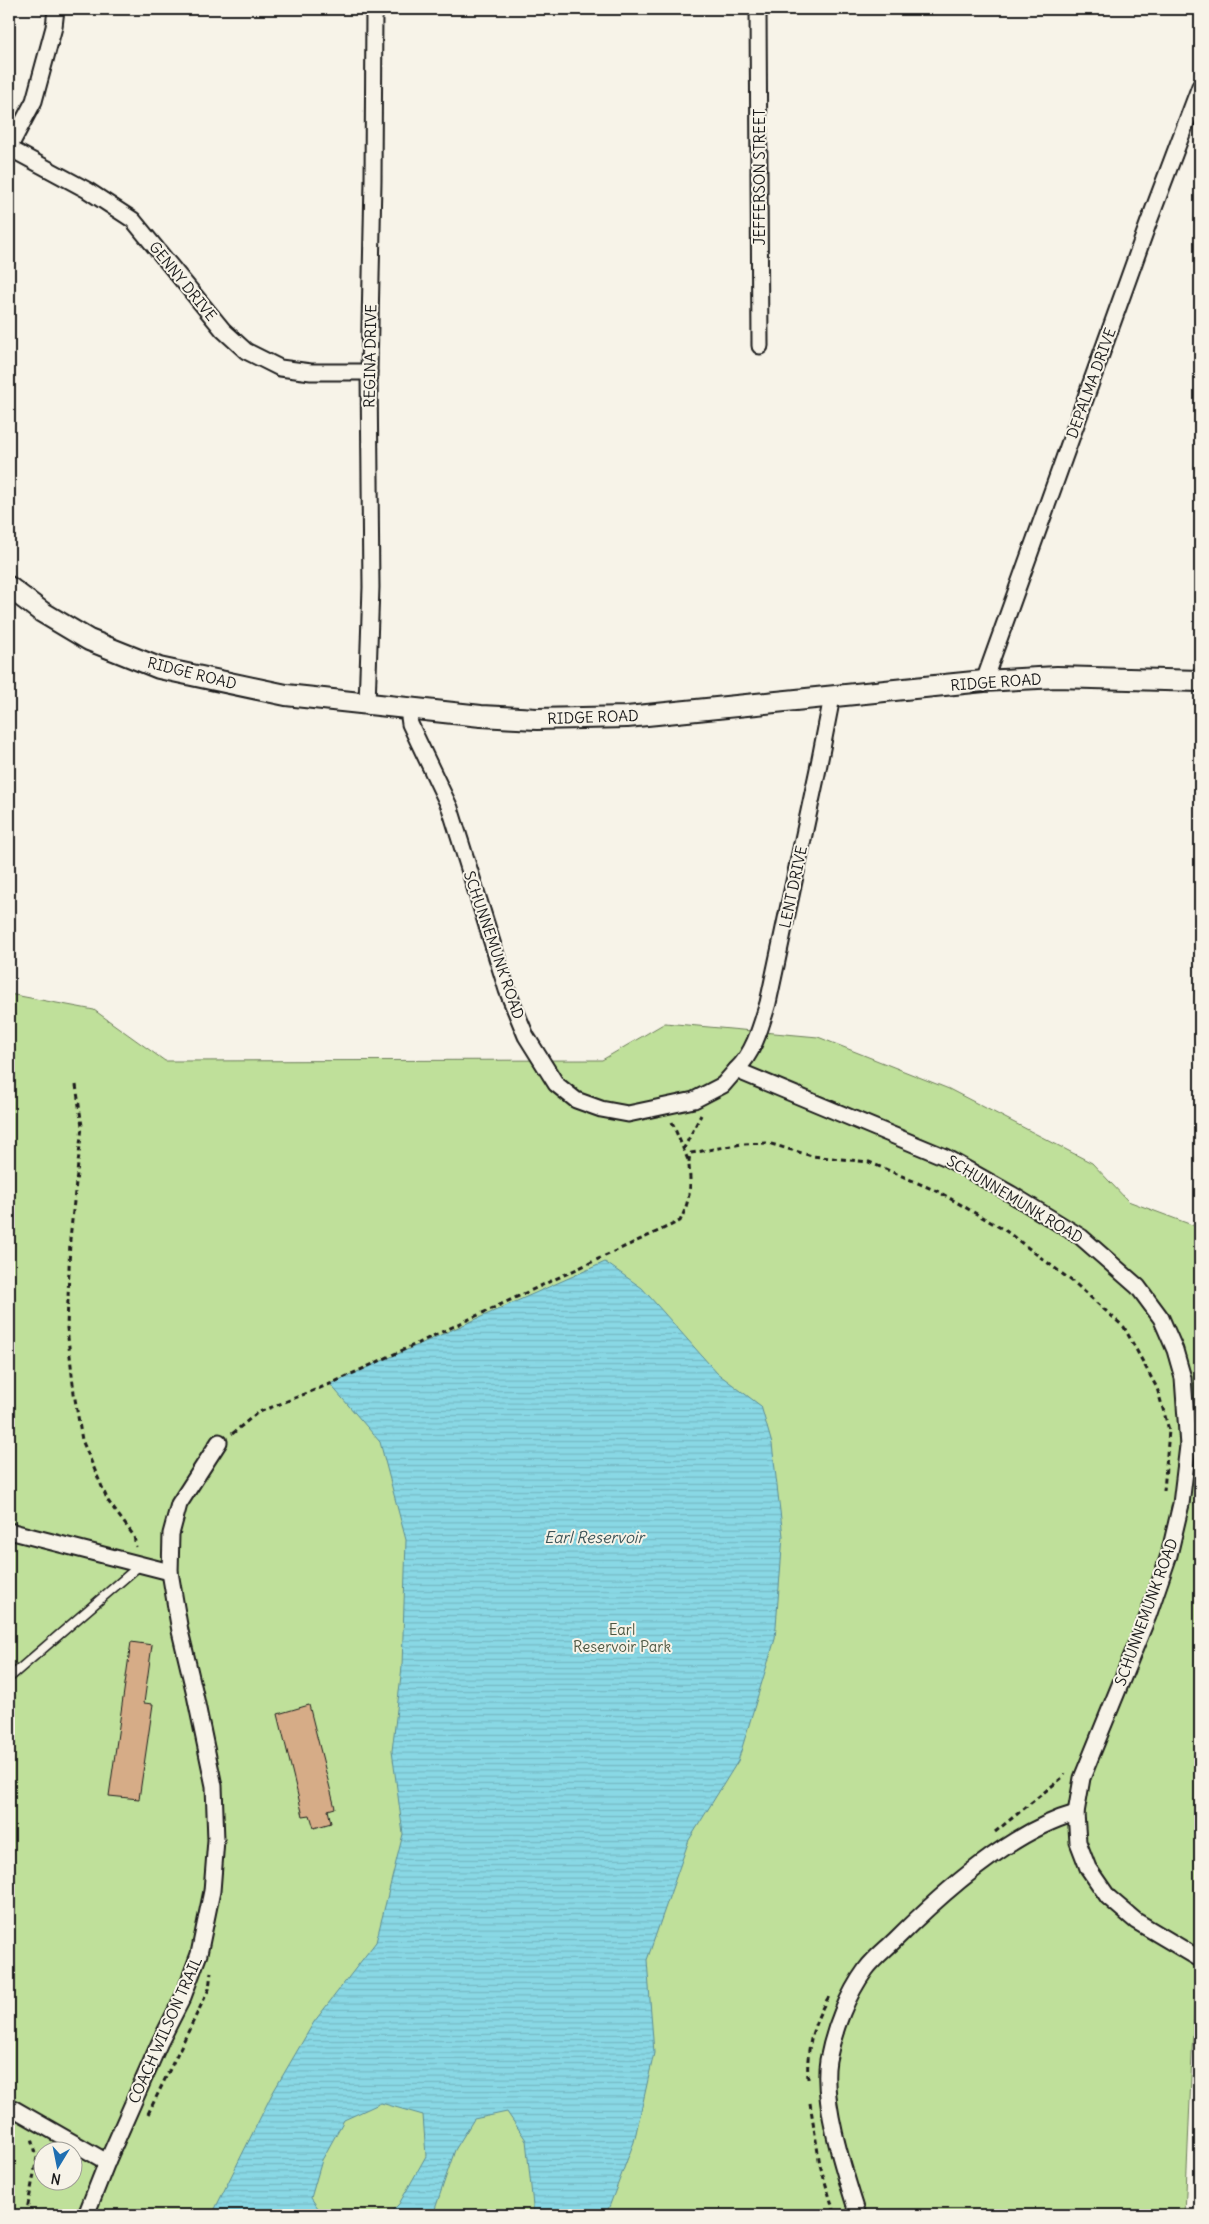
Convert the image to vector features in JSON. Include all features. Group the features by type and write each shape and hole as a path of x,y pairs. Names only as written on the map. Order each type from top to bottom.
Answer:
{"street":[{"path":"9,148 34,100 54,27 56,9"},
{"name":"REGINA DRIVE","path":"367,704 372,587 369,372 374,9"},
{"name":"JEFFERSON STREET","path":"758,9 760,346"},
{"name":"DEPALMA DRIVE","path":"984,682 1145,233 1200,86"},
{"name":"GENNY DRIVE","path":"9,148 87,190 133,220 223,330 246,351 280,368 310,372 369,372"},
{"name":"RIDGE ROAD","path":"9,587 42,612 88,640 160,668 286,694 408,710 538,719 627,717 832,696 1057,677 1200,681"},
{"name":"LENT DRIVE","path":"736,1070 744,1063 761,1028 768,1003 832,696"},
{"name":"SCHUNNEMUNK ROAD","path":"408,710 410,724 450,808 507,990 526,1036 556,1084 576,1100 601,1109 628,1114 694,1100 722,1085 736,1070 945,1157 1011,1194 1081,1236 1138,1287 1161,1318 1175,1350 1184,1378 1188,1446 1181,1504 1170,1555 1148,1616 1082,1778 1076,1812 1078,1842 1088,1868 1108,1897 1136,1921 1200,1959"},
{"name":"COACH WILSON TRAIL","path":"86,2215 107,2162 160,2042 183,1997 199,1954 212,1891 216,1840 214,1786 180,1631 170,1572 171,1534 179,1504 219,1442"},
{"path":"9,1530 170,1572"},
{"path":"858,2215 833,2125 829,2092 828,2061 843,2010 866,1969 921,1913 978,1867 1018,1838 1054,1819 1076,1812"},
{"path":"9,2106 107,2162"}],"lane":[{"path":"9,1678 140,1564"}],"path":[{"path":"76,1085 82,1126 78,1179 70,1239 67,1328 74,1393 82,1440 108,1501 134,1536 140,1564"},
{"path":"684,1150 712,1090"},
{"path":"219,1442 257,1413 330,1384 680,1221 688,1206 690,1180 688,1160 666,1106"},
{"path":"688,1160 691,1153 742,1144 768,1143 812,1156 869,1162 939,1192 1006,1231 1077,1285 1124,1327 1157,1388 1169,1430 1163,1498"},
{"path":"990,1836 1064,1777 1067,1770"},
{"path":"809,2086 808,2050 819,2012 834,1988"},
{"path":"810,2095 820,2165 835,2215"},
{"path":"26,2215 37,2158 31,2134 36,2121"}],"green space":[{"name":"Earl Reservoir Park","path":"9,994 94,1010 165,1061 602,1060 665,1023 818,1037 949,1089 1092,1163 1128,1201 1200,1228 1200,1870 1185,2215 9,2215"}],"water":[{"name":"Earl Reservoir","path":"605,1262 642,1288 717,1373 761,1406 772,1444 783,1536 775,1639 738,1761 689,1840 647,1960 654,2053 634,2142 606,2215 534,2215 526,2140 507,2112 474,2119 455,2150 433,2215 388,2215 399,2204 426,2156 423,2115 381,2103 344,2120 322,2160 311,2198 323,2215 212,2215 272,2094 314,2022 376,1942 403,1834 392,1751 402,1667 406,1540 380,1442 330,1384"}],"building":[{"path":"131,1642 152,1645 144,1703 153,1704 139,1799 109,1796"},
{"path":"309,1705 335,1808 328,1810 331,1823 314,1828 310,1815 303,1816 278,1714"}]}
